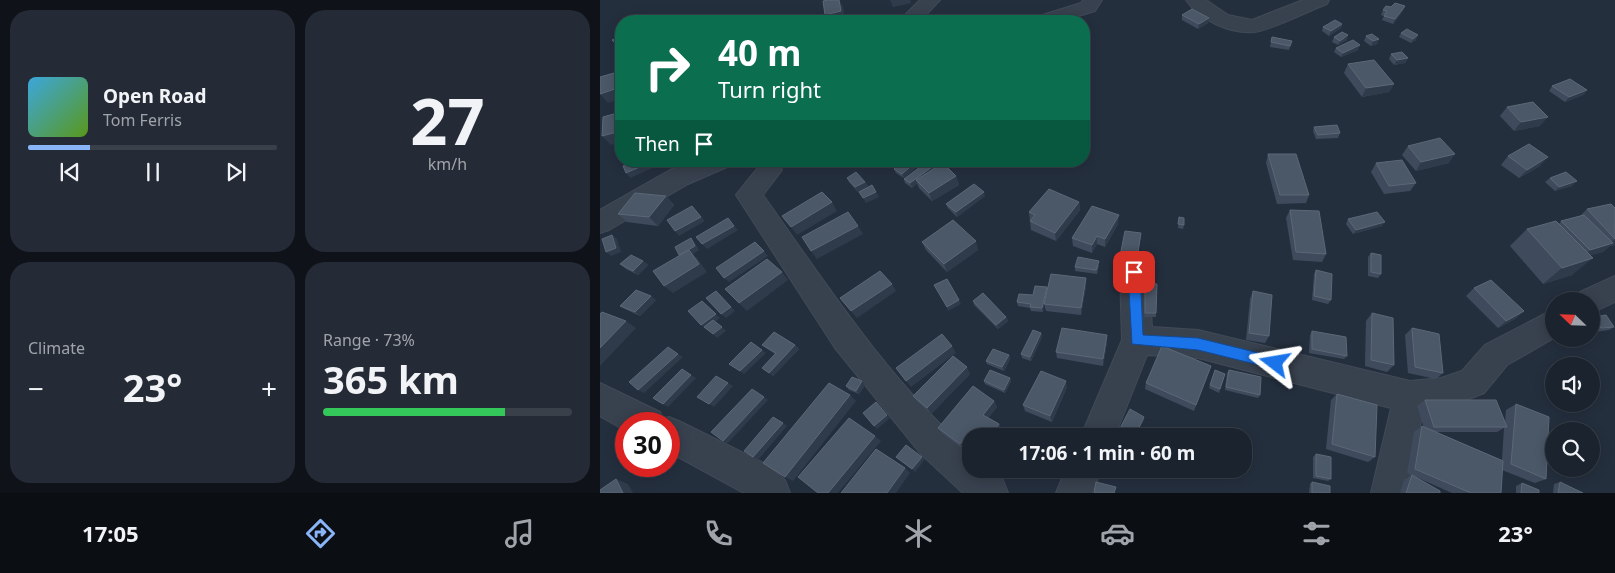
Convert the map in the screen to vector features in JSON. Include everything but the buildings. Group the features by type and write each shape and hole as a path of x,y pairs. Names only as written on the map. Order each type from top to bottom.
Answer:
{"street":[{"path":"915,15 931,0"},
{"path":"1062,15 1088,7 1092,0"},
{"path":"1195,0 1217,19 1242,26 1254,26 1320,0"},
{"path":"600,223 679,177 703,167"},
{"path":"770,170 749,194 841,330 933,442 990,493"},
{"path":"1101,428 1137,340 1134,272"},
{"path":"1600,296 1615,288"},
{"path":"1137,340 1198,344 1410,397 1440,394 1473,382 1496,355 1545,327"},
{"path":"1389,493 1410,397"},
{"path":"600,399 625,412"},
{"path":"680,440 753,477 772,493"},
{"path":"1074,493 1080,478"}],"route":[{"path":"1134,272 1137,340 1198,344 1275,363"}]}
